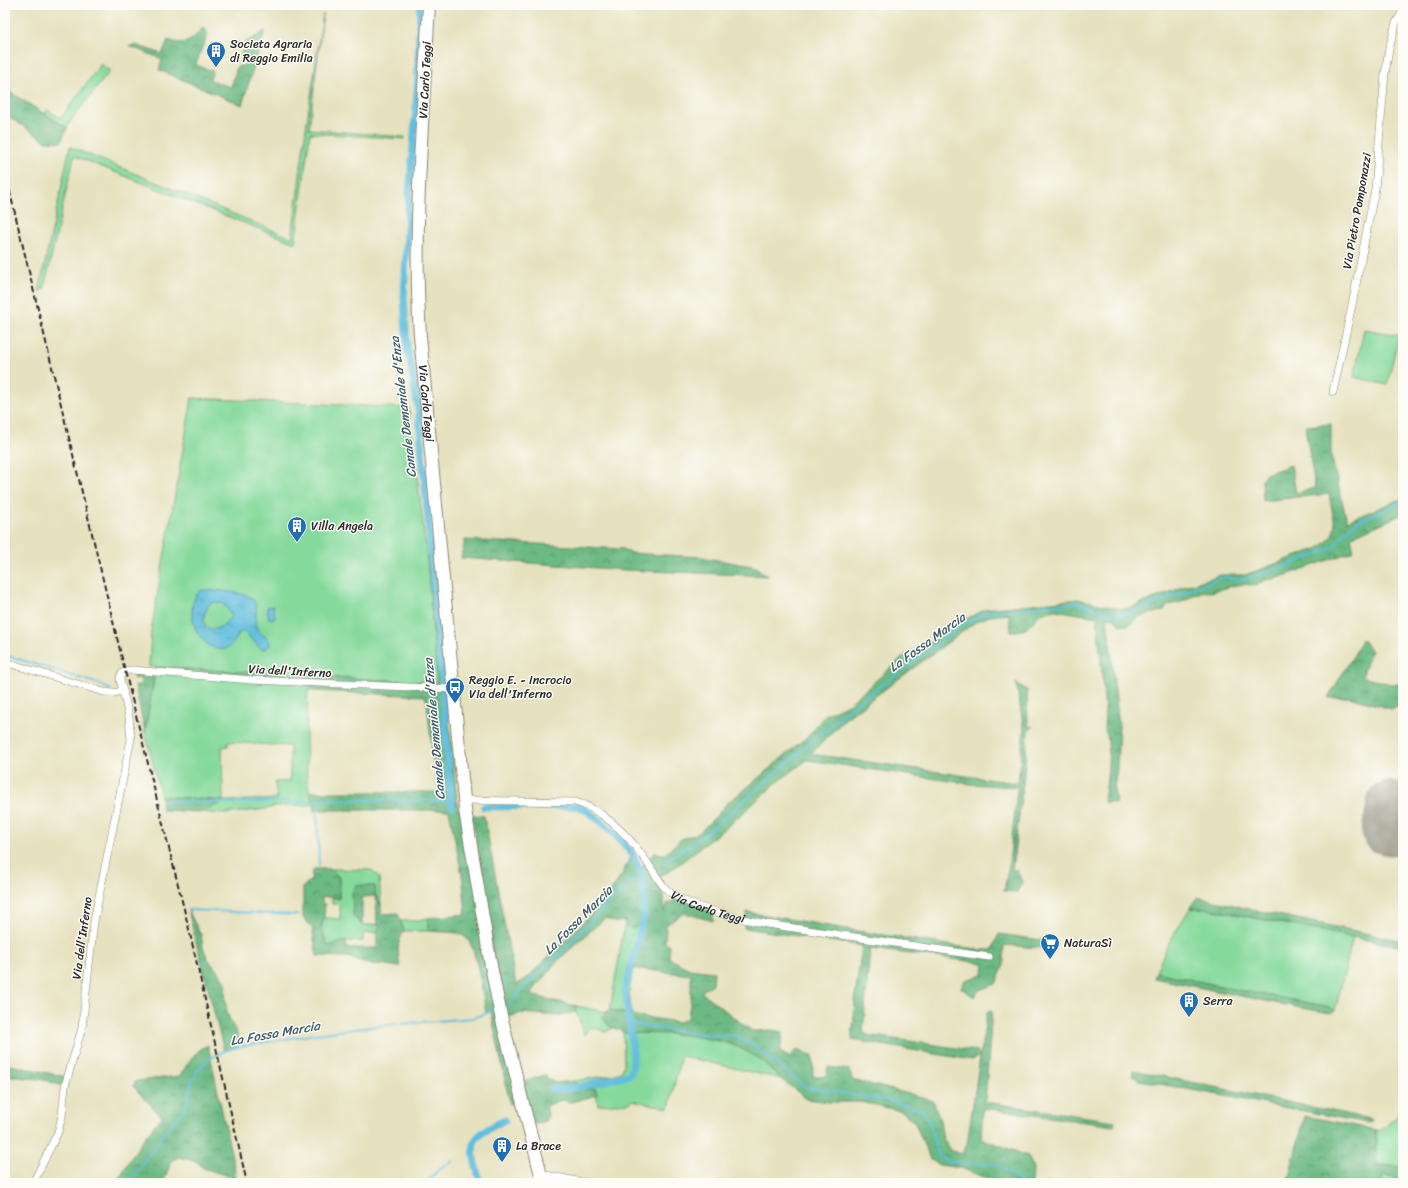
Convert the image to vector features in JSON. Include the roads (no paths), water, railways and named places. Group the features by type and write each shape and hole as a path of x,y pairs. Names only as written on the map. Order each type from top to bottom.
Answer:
{"main road":[{"name":"Via Carlo Teggi","path":"429,5 417,257 418,298 450,689 472,858 494,980 501,1016 542,1178"}],"street":[{"name":"Via Pietro Pomponazzi","path":"1333,392 1375,189 1385,74 1389,49 1396,23 1403,11"},
{"path":"5,662 104,692 112,693 123,691"},
{"name":"Via dell'Inferno","path":"33,1183 58,1132 62,1116 65,1086 82,1028 94,921 131,739 129,717 120,676 125,671 129,670 252,680 450,689"},
{"name":"Via Carlo Teggi","path":"464,800 575,802 584,804 595,810 623,834 640,852 667,889 681,898 733,917 767,924 989,957"},
{"path":"542,1178 587,1183"}],"water":[{"path":"201,590 228,592 244,595 253,599 256,606 257,629 269,639 270,645 265,649 261,649 242,631 231,645 221,649 211,647 202,639 195,628 192,615 194,601","holes":["214,602 224,604 233,615 220,627 215,629 207,627 204,620 209,604"]},
{"path":"273,606 275,617 272,619 269,618 267,607"}],"waterway":[{"name":"Canale Demaniale d'Enza","path":"420,5 417,94 408,211 404,298 407,347 418,407 452,806"},
{"name":"La Fossa Marcia","path":"663,863 704,835 846,712 964,624 988,612 1079,603 1108,613 1119,615 1133,612 1222,577 1242,580 1289,565 1334,547 1344,533 1357,522 1403,502"},
{"path":"5,655 99,684 111,690"},
{"path":"319,865 317,811 322,799 451,801"},
{"path":"162,801 226,803 321,800"},
{"name":"Canale Demaniale d'Enza","path":"484,807 578,806 592,814 622,842 633,856 640,872"},
{"name":"La Fossa Marcia","path":"510,1005 525,986 557,956 629,882 648,871"},
{"name":"Canale Demaniale d'Enza","path":"552,1089 580,1087 631,1073 633,1052 625,990 644,916 644,892 642,880"},
{"path":"188,910 298,915"},
{"name":"La Fossa Marcia","path":"129,1183 166,1130 183,1112 187,1104 192,1081 198,1070 209,1059 224,1051 242,1046 323,1033 386,1025 473,1018 495,1010"},
{"path":"630,1024 699,1034 734,1036 742,1041 749,1042 806,1087 890,1101 923,1110 929,1119 936,1149 940,1157 950,1162 996,1165 1015,1176 1020,1183"},
{"name":"Canale Demaniale d'Enza","path":"481,1183 474,1161 474,1143 482,1133 505,1120"},
{"path":"426,1183 440,1168 453,1161"}],"railway":[{"path":"5,164 7,180 125,671 188,925 247,1183"}],"place":[{"name":"Societa Agraria di Reggio Emilia","path":"216,68"},
{"name":"Villa Angela","path":"297,543"},
{"name":"Reggio E. - Incrocio Via dell'Inferno","path":"455,704"},
{"name":"NaturaSì","path":"1050,960"},
{"name":"Serra","path":"1189,1018"},
{"name":"La Brace","path":"502,1163"}]}
